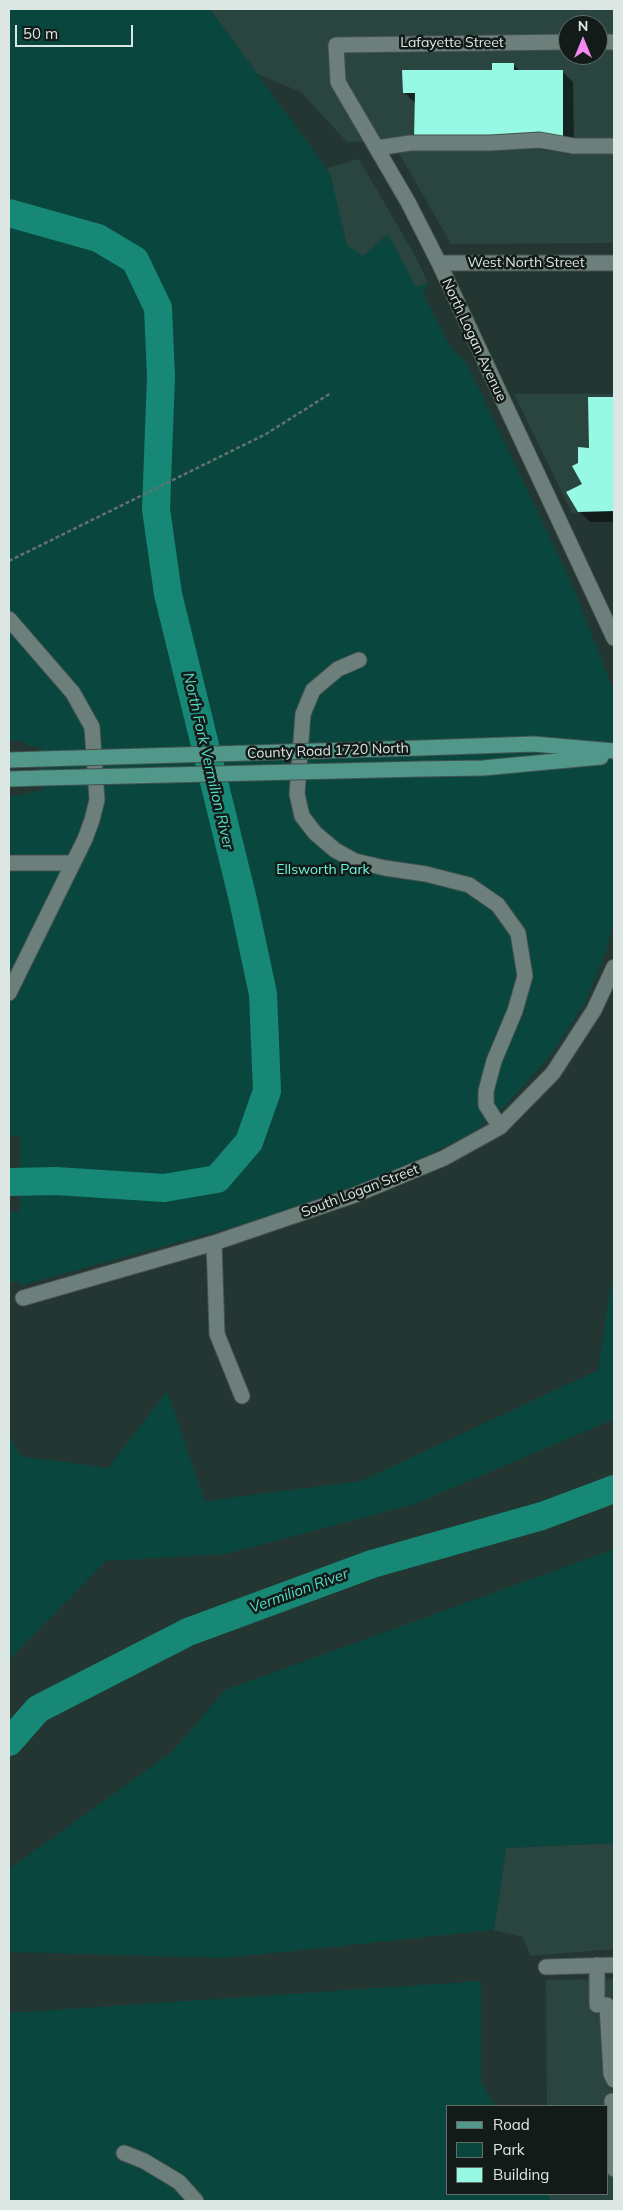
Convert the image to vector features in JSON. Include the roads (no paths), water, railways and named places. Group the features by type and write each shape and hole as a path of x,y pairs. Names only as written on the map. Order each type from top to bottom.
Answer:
{"main road":[{"name":"County Road 1720 North","path":"9,760 534,744 614,751"},
{"name":"County Road 1720 North","path":"9,779 483,768 614,756"}],"street":[{"name":"Lafayette Street","path":"336,45 558,42"},
{"name":"North Logan Avenue","path":"336,45 338,82 408,202 439,263 613,634"},
{"path":"377,148 410,143 490,143 533,140 574,146 614,146"},
{"name":"West North Street","path":"439,263 614,263"},
{"path":"9,619 73,693 92,727 97,800 90,827 9,993"},
{"path":"359,660 338,669 314,690 303,714 297,794 302,816 315,833 335,850 355,861 469,884 498,905 518,934 525,976 515,1011 494,1062 486,1091 486,1105 500,1127"},
{"path":"9,864 73,863"},
{"name":"South Logan Street","path":"23,1298 214,1243 355,1195 444,1158 500,1127 553,1073 594,1010 614,967"},
{"path":"214,1243 217,1334 242,1396"},
{"path":"597,1965 611,2074 614,2080"},
{"path":"546,1966 614,1965"},
{"path":"612,2101 614,2169"},
{"path":"124,2153 144,2161 180,2182 196,2201"}],"waterway":[{"name":"North Fork Vermilion River","path":"9,213 98,238 135,260 158,308 161,377 156,509 168,594 243,900 263,994 267,1091 249,1142 217,1179 164,1188 56,1181 9,1182"},
{"name":"Vermilion River","path":"9,1742 38,1709 188,1632 372,1564 542,1516 614,1489"}],"park label":[{"name":"Ellsworth Park","path":"323,870"}]}
